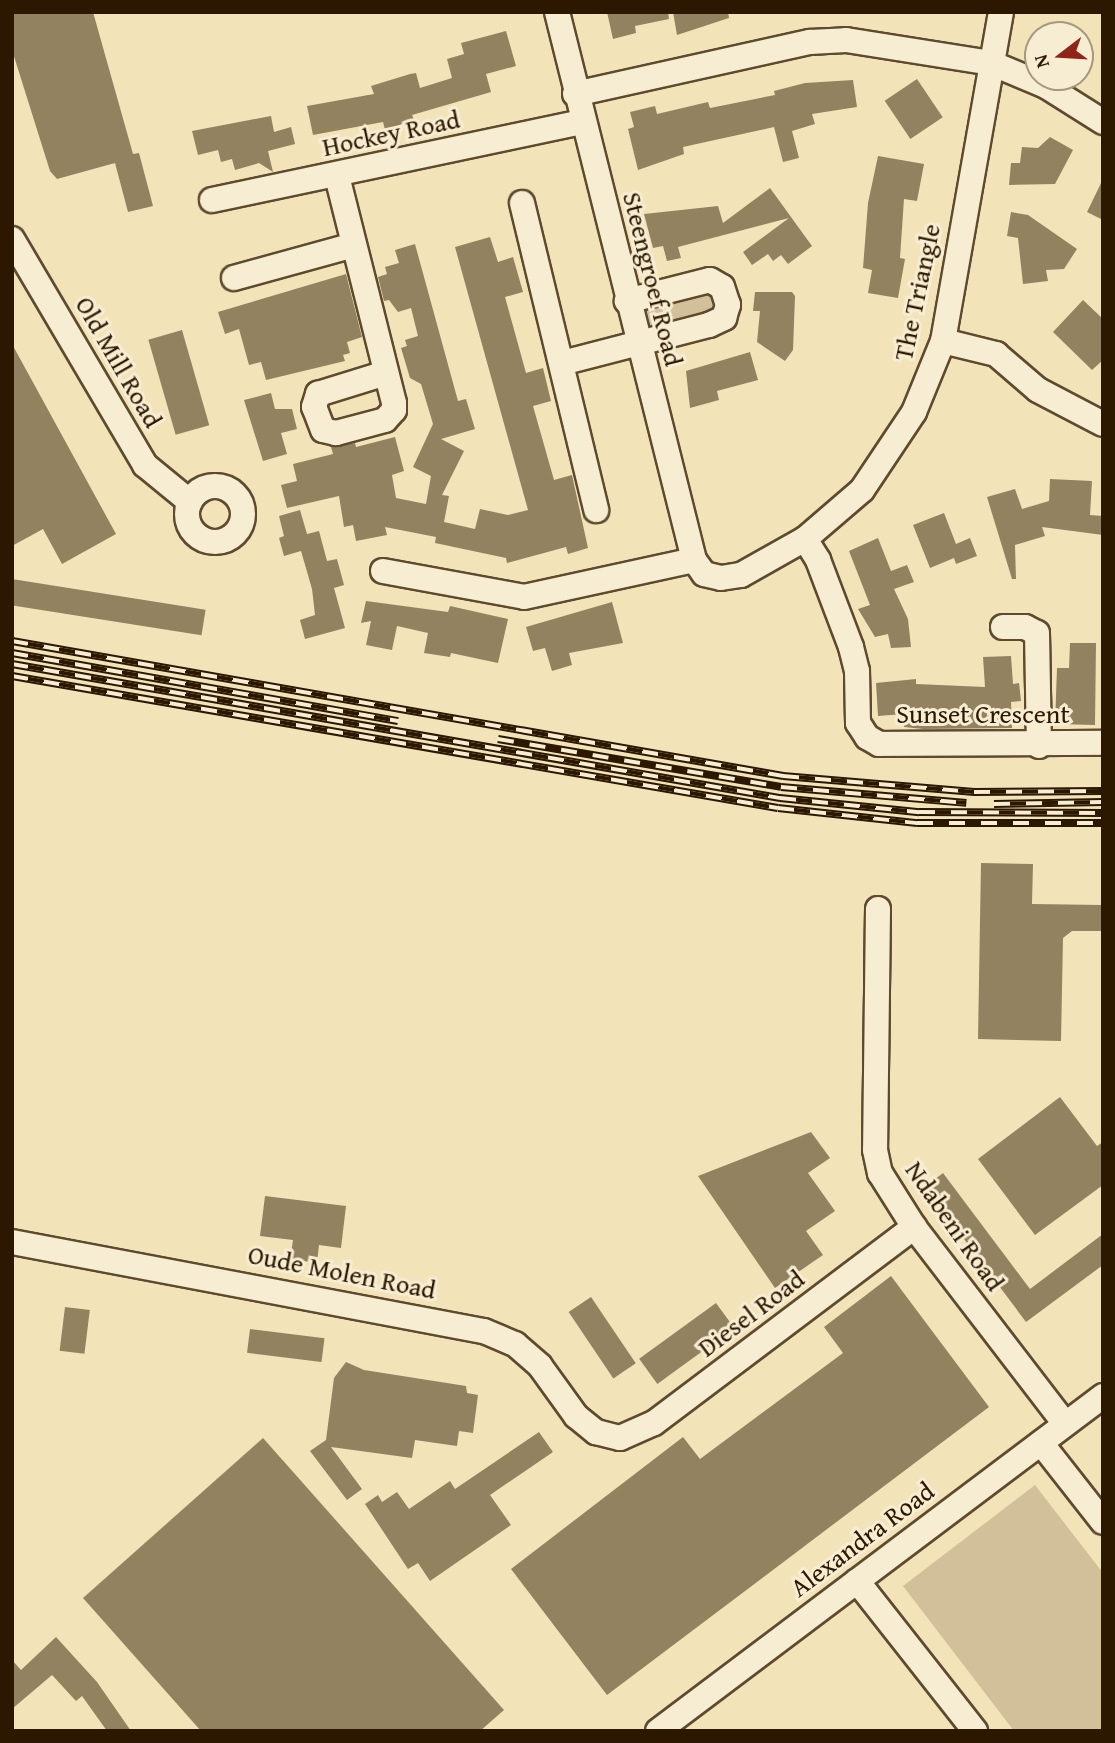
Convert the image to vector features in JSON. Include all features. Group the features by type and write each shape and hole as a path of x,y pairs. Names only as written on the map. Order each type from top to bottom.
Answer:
{"street":[{"name":"Steengroef Road","path":"557,12 575,94 694,560"},
{"name":"The Triangle","path":"694,560 704,574 714,578 741,575 805,539 862,490 893,448 914,412 943,341 1001,12"},
{"path":"575,94 810,43 881,43 991,63 1046,86 1103,122"},
{"name":"Hockey Road","path":"212,200 337,176 582,122"},
{"path":"337,176 386,373"},
{"path":"522,202 596,510"},
{"name":"Old Mill Road","path":"12,239 145,465 190,502"},
{"path":"234,278 354,245"},
{"path":"562,363 718,322 727,312 726,294 709,280 627,301"},
{"path":"943,341 996,354 1038,390 1103,424"},
{"name":"Sunset Crescent","path":"805,539 818,560 851,647 857,671 858,723 867,737 879,744 1038,746 1103,743"},
{"path":"383,571 524,597 694,560"},
{"path":"1003,626 1025,626 1037,633 1038,746"},
{"name":"Ndabeni Road","path":"878,909 874,1150 880,1172 914,1227 1065,1424"},
{"name":"Diesel Road","path":"620,1438 654,1423 914,1227"},
{"name":"Oude Molen Road","path":"12,1242 484,1331 515,1344 532,1358 576,1416 596,1432 620,1438"},
{"name":"Alexandra Road","path":"658,1731 1103,1396"},
{"path":"1041,1443 1103,1522"},
{"path":"857,1581 974,1730"}],"shaded area":[{"path":"712,287 719,312 656,332 646,328 641,308"},
{"path":"1035,1485 1103,1573 1103,1731 1014,1731 903,1586"}],"building":[{"path":"12,12 93,12 133,154 139,153 153,206 128,212 115,163 57,179 50,171 12,50"},
{"path":"607,12 668,12 669,19 635,26 636,33 613,39"},
{"path":"673,12 728,12 729,18 677,35"},
{"path":"506,31 516,66 486,74 491,92 412,115 414,120 385,130 383,122 313,135 307,106 374,94 371,86 410,74 416,73 420,88 452,78 447,59 464,54 461,43"},
{"path":"917,79 943,117 910,139 885,101"},
{"path":"853,80 857,107 812,114 815,124 792,131 799,158 783,162 774,127 683,147 684,154 638,170 628,129 634,127 630,112 655,106 657,114 708,102 710,108 775,95 774,91 805,83"},
{"path":"271,116 274,132 291,127 295,144 268,151 273,172 259,163 235,170 232,159 221,162 218,150 198,155 192,131"},
{"path":"1050,137 1073,150 1055,184 1009,185 1011,163 1020,163 1022,147 1038,148"},
{"path":"878,156 924,164 917,201 904,199 900,258 905,259 898,298 868,293 872,270 863,268 868,203"},
{"path":"1103,179 1103,220 1087,212"},
{"path":"770,188 812,246 788,264 781,255 773,261 768,254 752,265 743,252 789,218 678,247 681,258 667,261 663,246 653,248 644,214 718,206 723,223"},
{"path":"1011,212 1028,215 1077,249 1064,269 1046,270 1048,281 1023,284 1018,238 1007,236"},
{"path":"490,237 498,262 513,257 523,292 505,297 526,373 543,368 551,401 533,406 554,480 572,475 588,548 568,554 566,547 507,563 506,558 435,543 436,537 385,527 387,535 356,541 353,525 344,527 339,496 287,508 281,485 297,481 293,464 333,454 331,447 355,443 356,447 395,437 404,471 392,475 396,498 426,504 431,476 413,467 433,424 421,384 410,378 401,348 407,346 405,340 418,336 411,308 398,312 389,300 384,301 378,277 387,274 385,267 399,263 395,250 415,244 458,401 466,399 475,429 441,439 464,451 442,495 449,496 444,522 475,529 480,509 508,515 528,510 455,247"},
{"path":"346,274 362,337 347,342 350,353 343,355 345,361 266,380 261,362 249,365 239,329 225,334 218,312"},
{"path":"755,292 792,292 795,296 793,350 785,361 757,342 760,311 753,311"},
{"path":"1083,300 1103,319 1103,360 1092,370 1053,332"},
{"path":"182,330 209,425 176,435 148,340"},
{"path":"12,344 116,534 62,564 43,529 12,546"},
{"path":"750,352 758,380 717,391 719,400 690,408 686,371"},
{"path":"271,393 275,409 292,409 297,429 281,433 287,454 263,461 244,400"},
{"path":"1050,479 1092,481 1090,515 1103,516 1103,535 1042,527 1045,536 1015,545 1016,579 1012,579 987,497 1015,489 1022,509 1049,501"},
{"path":"300,510 307,534 319,531 327,561 337,559 344,585 334,588 345,628 305,639 300,620 315,615 312,589 301,551 284,556 279,538 284,536 279,516"},
{"path":"944,513 956,544 970,538 977,556 956,564 954,558 930,568 913,525"},
{"path":"878,538 891,571 907,565 914,582 894,589 908,619 911,647 891,648 888,634 875,637 858,609 870,605 849,551"},
{"path":"12,579 206,610 202,635 12,605"},
{"path":"366,601 448,612 450,606 508,619 498,663 451,653 450,657 424,653 428,633 397,626 392,650 366,645 371,621 361,623"},
{"path":"612,602 623,643 569,653 572,665 552,671 545,648 533,651 526,627"},
{"path":"1070,643 1096,643 1095,725 1055,724 1057,668 1069,668"},
{"path":"1011,656 1013,684 1019,683 1021,701 1011,702 1012,728 923,729 904,727 903,714 878,716 876,683 916,679 916,684 985,687 983,657"},
{"path":"981,863 1033,864 1032,904 1103,905 1103,931 1072,931 1063,938 1061,1041 978,1039"},
{"path":"1060,1097 1097,1146 1103,1142 1103,1185 1035,1235 978,1159"},
{"path":"811,1132 830,1158 808,1173 835,1211 806,1231 823,1255 775,1288 698,1176"},
{"path":"943,1173 1030,1289 1103,1234 1103,1265 1026,1322 925,1187"},
{"path":"265,1196 346,1206 341,1248 319,1245 317,1263 290,1259 293,1240 260,1236"},
{"path":"891,1276 989,1407 607,1695 511,1569 683,1437 700,1459 843,1353 824,1327"},
{"path":"591,1297 636,1363 613,1378 569,1312"},
{"path":"716,1303 734,1328 657,1384 639,1359"},
{"path":"65,1307 90,1310 84,1354 60,1351"},
{"path":"250,1329 324,1338 322,1362 247,1353"},
{"path":"346,1362 364,1370 466,1386 467,1393 478,1395 473,1433 459,1431 457,1446 415,1440 412,1458 331,1447 362,1489 347,1500 310,1451 326,1440 334,1378"},
{"path":"539,1432 553,1452 490,1495 511,1525 430,1581 418,1563 408,1569 365,1504 378,1495 382,1502 397,1492 409,1509 450,1481 455,1489"},
{"path":"263,1438 504,1710 480,1731 201,1731 83,1598"},
{"path":"56,1637 97,1682 131,1731 107,1731 82,1696 76,1701 52,1675 12,1709 12,1660 21,1670"}],"railway":[{"path":"12,641 783,776 974,792 1103,791"},
{"path":"12,653 398,721"},
{"path":"12,664 780,798 919,812 1103,813"},
{"path":"12,676 778,808 917,823 1103,823"},
{"path":"498,739 781,787 966,803"},
{"path":"994,804 1103,802"}]}
